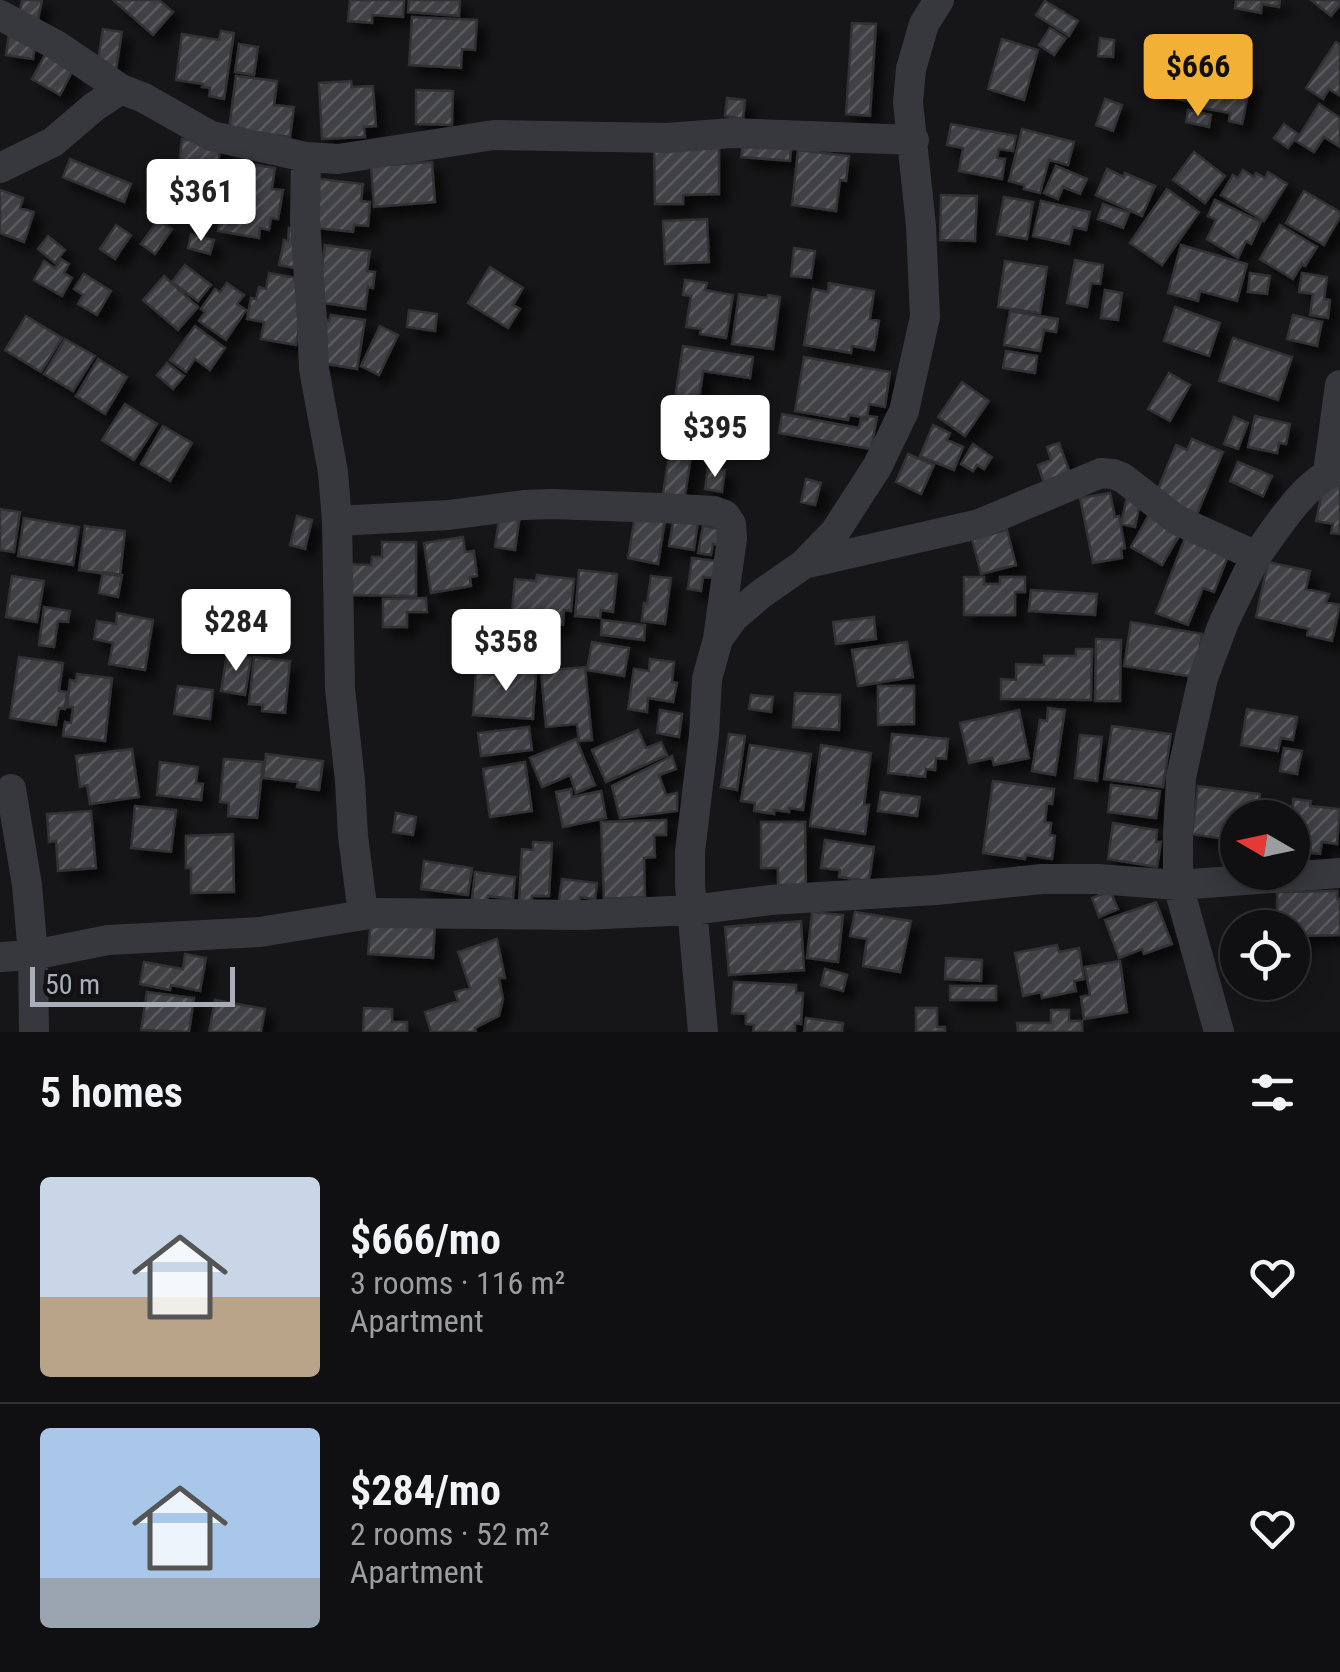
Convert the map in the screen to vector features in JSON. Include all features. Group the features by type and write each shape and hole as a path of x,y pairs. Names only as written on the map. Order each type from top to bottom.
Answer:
{"street":[{"path":"718,639 734,616 804,564 835,532 877,467 904,410 925,317 921,226 908,102 910,69 924,24 939,0"},
{"path":"0,15 56,45 121,90 144,98 211,136 306,157 354,158 494,135 668,138 732,133 914,140"},
{"path":"0,168 53,142 121,90"},
{"path":"306,157 304,222 314,369 333,472 340,688 363,914"},
{"path":"1219,1032 1178,885 1181,777 1210,659 1256,556 1287,514 1334,471 1340,386"},
{"path":"804,564 979,524 1101,474 1123,478 1177,520 1256,556"},
{"path":"337,522 552,504 726,514 732,538 718,639 707,679 690,852 703,1032"},
{"path":"11,788 27,885 34,1032"},
{"path":"0,956 33,956 108,940 260,932 363,914 584,915 692,910 770,900 1042,879 1178,885 1340,872"}],"building":[{"path":"22,0 42,0 37,25 18,21"},
{"path":"113,0 159,0 173,12 153,35"},
{"path":"350,0 404,0 403,17 372,15 372,23 348,21"},
{"path":"409,0 460,0 459,16 408,12"},
{"path":"1236,0 1280,0 1279,7 1262,4 1261,13 1235,8"},
{"path":"1311,0 1340,0 1340,5 1331,16"},
{"path":"1045,1 1078,21 1069,36 1036,15"},
{"path":"412,17 477,20 475,50 462,49 461,68 409,65"},
{"path":"852,23 876,24 870,116 846,114"},
{"path":"1050,28 1066,38 1054,55 1039,45"},
{"path":"103,29 122,32 116,70 97,66"},
{"path":"221,31 234,33 224,99 209,96 210,88 202,87 203,84 176,80 182,34 219,40"},
{"path":"9,34 36,38 33,59 6,55"},
{"path":"1100,38 1114,40 1113,57 1098,56"},
{"path":"1002,39 1038,50 1024,100 988,89"},
{"path":"1336,42 1340,45 1340,96 1329,89 1323,99 1306,88"},
{"path":"239,44 258,47 254,75 235,72"},
{"path":"46,53 74,68 60,95 32,79"},
{"path":"1158,60 1193,66 1188,101 1152,95"},
{"path":"1204,70 1251,79 1242,124 1229,121 1230,113 1197,107"},
{"path":"236,76 277,81 274,105 294,107 290,137 229,129"},
{"path":"351,81 352,87 373,86 376,126 364,127 365,137 322,139 319,83"},
{"path":"416,90 453,91 452,125 416,124"},
{"path":"727,98 745,100 743,119 725,116"},
{"path":"1105,99 1122,105 1113,131 1096,125"},
{"path":"1319,104 1340,118 1340,147 1324,137 1314,152 1296,141"},
{"path":"1188,110 1211,115 1209,127 1186,122"},
{"path":"951,124 1016,136 1013,151 999,149 997,158 1005,159 1002,179 959,171 963,148 947,145"},
{"path":"1284,124 1298,134 1288,148 1274,138"},
{"path":"1022,129 1074,142 1068,165 1049,160 1040,193 1009,181"},
{"path":"182,139 221,145 217,169 179,164"},
{"path":"792,140 790,161 741,157 743,144"},
{"path":"719,147 719,194 683,195 683,204 655,204 654,148"},
{"path":"798,150 849,156 846,181 840,180 836,211 792,205"},
{"path":"1194,152 1225,176 1205,203 1173,180"},
{"path":"70,159 131,184 124,202 63,177"},
{"path":"432,162 435,202 374,207 371,166"},
{"path":"249,164 275,168 272,189 283,190 278,219 271,218 269,230 260,228 259,238 218,231 229,170 248,173"},
{"path":"1056,166 1087,179 1080,194 1063,187 1058,199 1044,193"},
{"path":"1107,169 1155,186 1142,216 1096,195"},
{"path":"1243,170 1265,178 1268,172 1287,184 1264,221 1221,195 1233,175 1238,178"},
{"path":"312,178 363,184 361,201 370,202 368,226 354,225 353,232 307,227"},
{"path":"1167,189 1199,212 1162,265 1130,243"},
{"path":"0,190 23,198 20,208 34,212 24,242 0,233"},
{"path":"1304,191 1340,212 1324,245 1286,223"},
{"path":"941,195 977,196 975,241 940,240"},
{"path":"1004,197 1033,202 1027,239 997,234"},
{"path":"1215,200 1261,222 1251,244 1246,241 1238,258 1207,239 1216,220 1208,216"},
{"path":"1041,201 1090,212 1086,230 1073,227 1069,244 1033,236"},
{"path":"1103,204 1129,213 1123,228 1098,219"},
{"path":"707,219 709,262 665,264 663,221"},
{"path":"158,220 172,229 155,254 141,244"},
{"path":"116,225 131,235 115,259 100,249"},
{"path":"1280,225 1317,247 1293,279 1260,259"},
{"path":"289,228 299,229 300,269 279,265"},
{"path":"191,234 214,240 210,254 188,248"},
{"path":"48,236 65,250 55,263 38,249"},
{"path":"325,245 370,251 367,271 375,272 365,309 317,302"},
{"path":"1181,245 1247,264 1237,301 1200,291 1198,301 1168,293"},
{"path":"794,248 815,251 811,278 791,276"},
{"path":"61,259 69,264 64,273 72,278 62,296 34,280 44,261 55,268"},
{"path":"1075,260 1103,265 1100,284 1091,283 1087,307 1067,303"},
{"path":"1005,261 1047,267 1040,313 998,307"},
{"path":"185,265 211,285 198,301 172,282"},
{"path":"490,267 523,288 513,305 520,309 508,328 468,303"},
{"path":"269,273 308,280 296,345 261,339 264,322 247,319 251,298 256,299 259,287 266,289"},
{"path":"1250,273 1270,276 1267,294 1248,292"},
{"path":"1302,273 1327,277 1324,299 1330,300 1328,318 1310,315 1313,294 1299,292"},
{"path":"84,274 111,291 97,315 78,304 83,295 74,289"},
{"path":"164,276 198,307 178,330 143,300"},
{"path":"685,280 707,283 705,290 733,295 726,338 700,334 701,329 686,327 691,296 683,295"},
{"path":"227,283 244,295 237,304 246,310 226,340 199,321 205,312 201,309 215,289 220,292"},
{"path":"829,283 874,291 870,319 879,321 874,350 852,346 851,353 804,345 813,289 828,292"},
{"path":"1105,290 1122,293 1118,320 1101,318"},
{"path":"739,294 780,297 773,349 732,344"},
{"path":"1175,307 1220,323 1209,356 1164,341"},
{"path":"409,310 437,314 435,331 407,327"},
{"path":"1010,311 1058,319 1056,332 1044,330 1040,351 1004,345"},
{"path":"331,315 365,320 357,369 315,362 322,320 329,321"},
{"path":"1293,315 1322,322 1317,346 1287,339"},
{"path":"26,316 62,338 41,372 5,350"},
{"path":"195,326 225,348 210,370 195,359 186,372 170,360"},
{"path":"380,326 398,335 379,375 361,366"},
{"path":"1233,338 1292,357 1278,400 1219,381"},
{"path":"65,339 95,356 73,391 44,374"},
{"path":"683,346 753,357 750,378 703,371 698,407 674,404"},
{"path":"1006,351 1037,356 1035,373 1003,368"},
{"path":"804,357 890,372 885,407 869,404 867,418 849,415 848,420 795,411"},
{"path":"98,359 127,377 105,414 76,396"},
{"path":"167,363 184,376 173,389 157,375"},
{"path":"1169,373 1190,385 1170,421 1148,409"},
{"path":"962,382 989,401 965,436 938,417"},
{"path":"125,404 157,424 134,460 102,440"},
{"path":"782,414 859,428 861,419 877,417 871,449 779,433"},
{"path":"1255,416 1290,424 1286,444 1279,443 1277,453 1248,447"},
{"path":"1234,417 1248,423 1238,449 1224,444"},
{"path":"675,420 696,424 683,508 661,505"},
{"path":"933,425 950,433 947,440 963,447 954,470 920,456"},
{"path":"163,426 192,443 170,481 141,464"},
{"path":"1192,439 1223,452 1197,514 1155,496 1176,445 1187,450"},
{"path":"1059,443 1070,473 1044,483 1038,465 1051,460 1047,447"},
{"path":"973,444 992,457 984,469 977,465 973,471 961,464"},
{"path":"908,454 934,465 921,494 896,482"},
{"path":"1238,462 1272,476 1263,496 1230,481"},
{"path":"708,468 725,470 722,492 705,489"},
{"path":"806,479 821,483 815,505 801,502"},
{"path":"1324,482 1340,485 1340,534 1331,533 1333,524 1316,521"},
{"path":"1110,493 1125,548 1121,549 1122,558 1093,563 1080,498"},
{"path":"1127,497 1141,499 1135,527 1121,524"},
{"path":"0,509 20,512 14,552 0,550"},
{"path":"675,511 699,515 694,550 669,546"},
{"path":"500,512 520,514 515,550 495,547"},
{"path":"1150,513 1182,531 1162,565 1131,547"},
{"path":"297,516 312,520 305,549 290,545"},
{"path":"635,516 665,521 658,564 628,558"},
{"path":"24,518 79,527 73,565 18,556"},
{"path":"85,526 125,531 120,576 79,570"},
{"path":"703,526 726,530 724,546 713,544 711,555 698,553"},
{"path":"1007,530 1016,565 981,574 972,539"},
{"path":"1187,533 1230,551 1214,592 1203,588 1188,625 1156,613"},
{"path":"463,537 465,552 474,551 477,576 470,577 471,586 431,593 424,543"},
{"path":"382,542 416,542 416,596 344,595 344,564 371,565 372,557 382,557"},
{"path":"692,558 717,561 715,578 703,577 701,591 688,589"},
{"path":"1268,562 1310,571 1306,589 1329,594 1326,602 1340,605 1332,641 1307,635 1309,629 1256,617"},
{"path":"579,570 617,574 613,612 601,610 600,618 575,616"},
{"path":"103,572 122,575 118,597 99,593"},
{"path":"537,575 574,579 571,611 564,610 563,625 552,624 551,632 541,631 540,637 527,635 525,654 508,652 515,579 536,581"},
{"path":"12,576 44,581 37,622 6,617"},
{"path":"651,576 671,578 665,624 642,621"},
{"path":"964,577 984,577 984,584 1000,584 1000,577 1025,577 1025,592 1015,592 1015,615 964,615"},
{"path":"1031,590 1097,594 1095,615 1029,611"},
{"path":"426,598 427,612 407,612 407,627 383,627 383,599"},
{"path":"44,607 70,611 68,622 58,621 54,647 39,645"},
{"path":"117,613 153,620 145,670 109,664 113,643 94,639 97,621 116,624"},
{"path":"874,617 876,639 836,644 833,622"},
{"path":"602,620 645,625 644,640 601,635"},
{"path":"1131,622 1202,634 1195,677 1124,666"},
{"path":"1096,639 1121,640 1120,701 1095,701"},
{"path":"592,642 629,648 624,676 587,670"},
{"path":"907,642 913,677 858,686 852,650"},
{"path":"1076,649 1092,649 1091,700 1001,699 1001,679 1016,680 1016,664 1044,665 1044,656 1076,656"},
{"path":"227,654 251,658 245,695 221,691"},
{"path":"19,657 63,663 59,691 67,692 65,709 59,708 56,725 10,718"},
{"path":"254,657 290,661 285,713 262,711 263,705 249,704"},
{"path":"650,659 674,662 672,682 677,683 673,702 648,698 647,712 628,709 634,669 649,671"},
{"path":"513,662 531,663 530,672 536,673 533,719 473,715 476,673 513,677"},
{"path":"585,667 592,740 579,741 577,724 546,727 541,671"},
{"path":"77,674 112,678 105,741 63,736 65,722 71,723 73,707 67,707 70,680 76,681"},
{"path":"178,686 213,690 210,719 174,714"},
{"path":"878,686 914,686 914,724 878,725"},
{"path":"795,693 840,695 839,730 793,727"},
{"path":"751,695 773,697 771,712 749,709"},
{"path":"1048,708 1065,710 1055,775 1032,771 1040,720 1047,721"},
{"path":"1247,709 1297,717 1293,740 1281,738 1278,751 1241,745"},
{"path":"660,710 682,714 679,737 657,733"},
{"path":"1019,710 1029,758 994,765 992,758 969,763 960,723"},
{"path":"1112,726 1171,734 1163,787 1104,779"},
{"path":"529,727 532,750 481,756 478,733"},
{"path":"638,730 646,748 661,742 667,755 606,782 592,750"},
{"path":"729,734 745,736 737,790 721,787"},
{"path":"892,734 948,739 946,759 936,758 935,770 926,769 925,777 888,773"},
{"path":"1080,735 1102,737 1097,781 1075,778"},
{"path":"576,739 595,785 576,793 570,775 542,787 530,758"},
{"path":"750,745 811,754 803,810 774,810 774,814 754,811 755,803 741,801"},
{"path":"821,745 871,753 864,805 869,805 865,834 810,826"},
{"path":"1284,748 1302,751 1297,774 1280,771"},
{"path":"132,749 139,797 90,804 87,785 80,787 76,756"},
{"path":"266,754 323,761 319,790 297,787 298,782 263,778"},
{"path":"672,756 676,769 659,775 666,795 677,793 677,811 620,818 612,786"},
{"path":"224,759 263,762 257,818 228,816 229,803 220,802"},
{"path":"160,762 198,767 196,783 203,784 201,800 157,795"},
{"path":"525,762 532,811 490,817 483,769"},
{"path":"993,781 1054,789 1052,804 1047,803 1045,822 1051,823 1050,835 1055,836 1052,859 983,853"},
{"path":"1111,785 1160,791 1156,818 1108,812"},
{"path":"1198,786 1260,794 1259,800 1220,800 1220,838 1192,834"},
{"path":"571,789 572,797 601,791 606,818 563,827 556,792"},
{"path":"881,792 920,797 917,816 878,811"},
{"path":"135,806 176,810 171,852 131,848"},
{"path":"1310,806 1340,809 1337,844 1322,842 1320,854 1310,853"},
{"path":"91,811 96,868 58,871 56,841 49,842 47,814"},
{"path":"396,813 416,817 413,835 393,832"},
{"path":"666,820 666,835 654,835 655,857 644,858 645,897 604,899 601,822"},
{"path":"761,822 805,822 806,885 778,885 778,868 761,868"},
{"path":"1113,823 1157,830 1156,842 1161,842 1157,867 1108,859"},
{"path":"233,834 234,892 191,893 186,836"},
{"path":"825,840 874,847 869,881 839,877 840,870 821,868"},
{"path":"533,842 552,843 549,896 532,896 532,902 519,902 522,849 533,850"},
{"path":"424,861 472,868 468,895 421,889"},
{"path":"475,872 515,877 513,899 488,896 487,902 472,900"},
{"path":"562,879 597,883 595,899 580,897 579,904 559,901"},
{"path":"1110,891 1118,909 1099,917 1092,898"},
{"path":"1337,891 1340,935 1310,936 1310,910 1277,910 1277,892"},
{"path":"1156,902 1172,944 1119,958 1105,920"},
{"path":"812,912 843,915 838,962 807,958"},
{"path":"855,912 911,921 900,972 863,966 867,939 850,936"},
{"path":"371,919 435,924 433,958 368,954"},
{"path":"801,921 804,970 729,975 725,927"},
{"path":"497,939 505,978 499,978 503,999 499,1016 475,1028 476,1032 431,1032 425,1012 458,1001 455,992 470,988 458,952"},
{"path":"1057,945 1059,952 1079,948 1084,979 1074,981 1076,991 1042,998 1041,992 1023,996 1015,953"},
{"path":"185,954 206,958 200,991 140,984 144,962 183,969"},
{"path":"946,958 982,960 981,981 945,979"},
{"path":"1120,961 1127,1012 1084,1019 1081,997 1090,995 1085,967"},
{"path":"825,969 847,975 843,991 821,985"},
{"path":"734,982 796,985 796,993 803,993 801,1024 795,1023 795,1032 753,1032 754,1025 746,1024 746,1014 732,1013"},
{"path":"950,986 996,986 996,1000 950,1000"},
{"path":"147,992 194,998 189,1032 141,1030"},
{"path":"215,1000 265,1009 261,1032 209,1032"},
{"path":"364,1008 392,1009 392,1022 407,1022 407,1032 363,1032"},
{"path":"916,1008 937,1008 937,1027 945,1027 945,1032 916,1032"},
{"path":"1051,1010 1069,1010 1069,1021 1082,1021 1082,1032 1018,1032 1017,1023 1051,1023"},
{"path":"806,1018 843,1023 842,1032 804,1032"}]}
